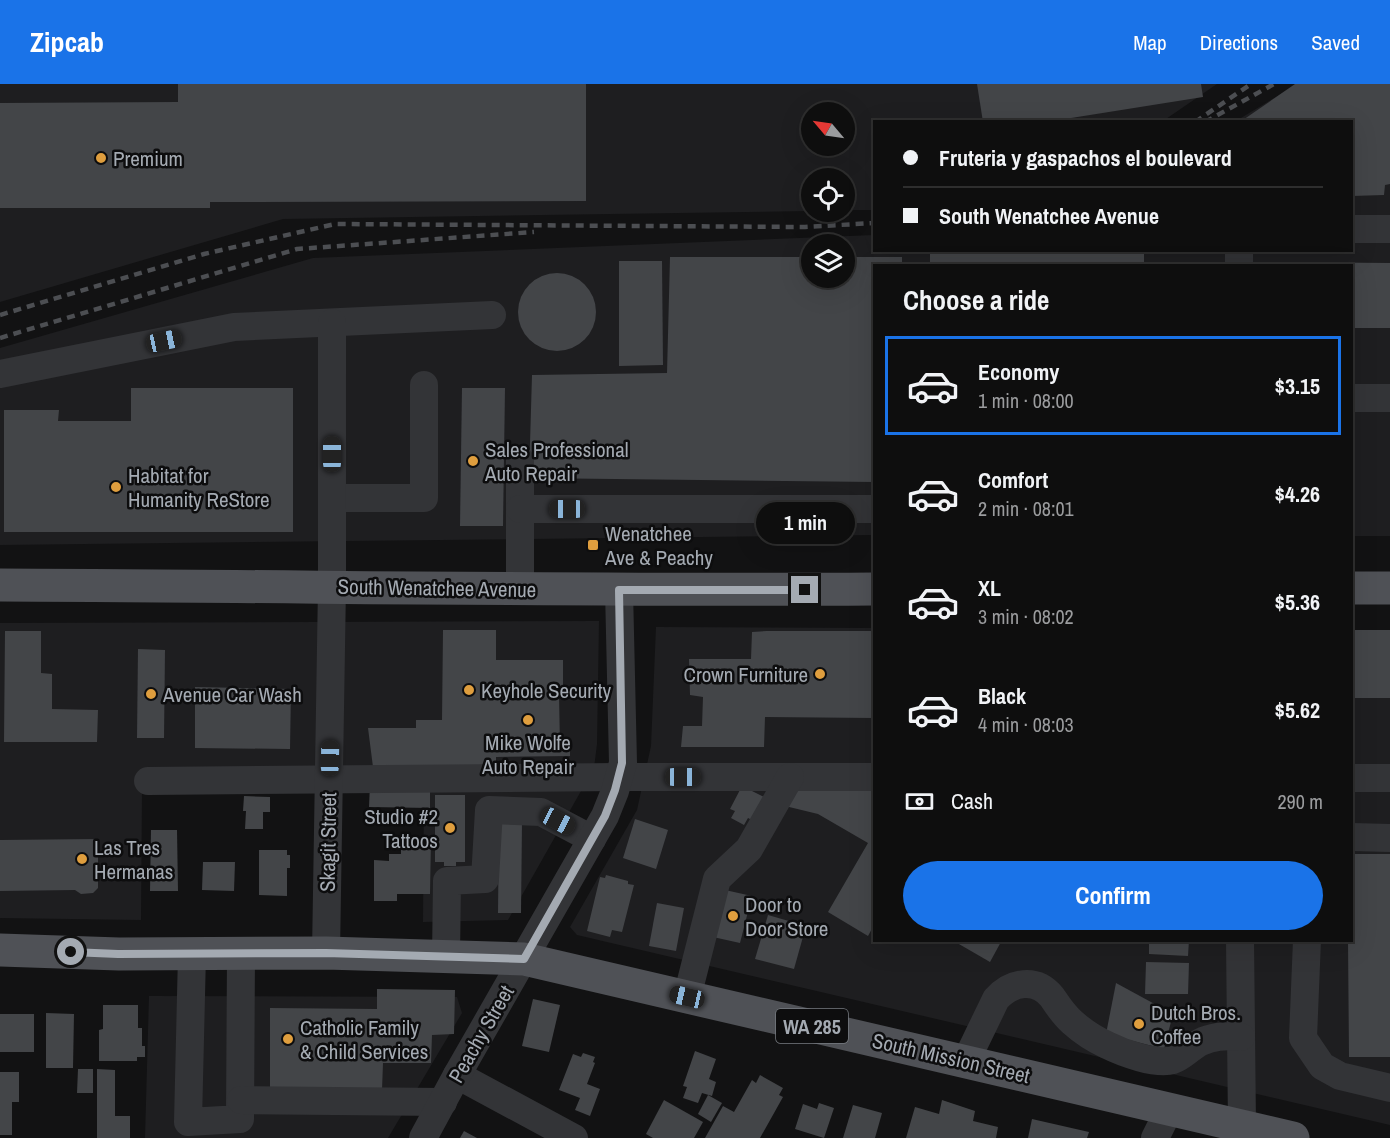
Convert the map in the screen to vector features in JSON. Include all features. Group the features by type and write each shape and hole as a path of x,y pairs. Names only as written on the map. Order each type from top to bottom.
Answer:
{"main road":[{"name":"South Wenatchee Avenue","path":"0,585 873,590"},
{"path":"1353,588 1390,588"},
{"name":"South Mission Street","path":"0,950 118,954 326,953 524,959 1293,1138"}],"street":[{"path":"1353,229 1390,229"},
{"path":"0,374 234,327 492,315"},
{"name":"Skagit Street","path":"326,953 332,586 332,323"},
{"path":"332,498 424,498 424,385"},
{"path":"1353,399 1390,398"},
{"path":"520,460 520,589"},
{"path":"520,510 873,509"},
{"name":"Peachy Street","path":"423,1138 605,816 619,777 623,743 619,590"},
{"path":"687,997 717,879 749,849 790,777"},
{"path":"148,781 873,777"},
{"path":"1353,778 1390,778"},
{"path":"446,957 447,881 485,879 489,810 541,812 592,839"},
{"path":"1353,837 1390,838"},
{"path":"1240,942 1242,1125"},
{"path":"1307,942 1303,1038 1322,1066 1340,1076 1390,1088"},
{"path":"192,954 188,1122 240,1119 241,954"},
{"path":"966,1061 996,999 1011,986 1020,984 1029,984 1046,991 1056,1006 1072,1022 1098,1040 1123,1052 1158,1061 1173,1060 1195,1045 1217,1036 1241,1037"},
{"path":"457,1075 574,1138"},
{"path":"241,1100 443,1102"},
{"path":"1155,1138 1170,1108"}],"shaded area":[{"path":"0,84 1217,84 1164,120 873,120 873,210 855,210 855,168 801,168 801,211 283,219 0,302"},
{"path":"1297,84 1390,84 1390,536 1353,536 1353,264 873,264 873,535 0,545 0,348 313,258 801,238 801,288 855,288 855,236 873,235 873,252 1353,252 1353,120 1238,120"},
{"path":"599,621 597,744 594,768 508,920 423,922 424,792 142,790 141,920 0,918 0,623"},
{"path":"656,627 873,628 873,942 1353,942 1353,632 1390,632 1390,1125 577,935 570,927 637,810 651,746"},
{"path":"149,996 457,997 462,1013 388,1138 145,1138"}],"building":[{"path":"178,84 586,84 586,201 210,202 210,208 0,208 0,103 178,102"},
{"path":"977,84 1201,84 1203,97 1059,120 983,120"},
{"path":"1295,84 1390,84 1390,184 1385,185 1384,195 1353,196 1353,120 1243,120"},
{"path":"930,252 1144,252 1144,264 930,264"},
{"path":"670,257 801,257 801,288 855,288 855,257 902,257 902,264 873,264 873,482 529,478 532,375 667,373"},
{"path":"619,261 662,261 663,365 619,366"},
{"path":"1280,262 1390,263 1390,328 1353,328 1353,264 1280,264"},
{"path":"557,273 572,276 589,290 596,312 593,327 579,344 557,351 542,348 525,334 518,312 521,297 535,280"},
{"path":"131,388 293,388 293,532 4,532 4,410 59,410 58,421 131,421"},
{"path":"462,388 505,388 503,526 460,526"},
{"path":"443,630 496,630 496,660 563,660 563,693 559,694 560,747 570,747 570,756 496,757 496,772 373,767 368,728 416,728 416,720 442,720"},
{"path":"1353,630 1390,630 1390,698 1353,698"},
{"path":"5,631 41,631 41,673 52,674 52,709 98,710 97,742 4,742"},
{"path":"873,631 873,718 765,717 764,747 681,747 683,726 702,726 703,697 690,695 689,659 751,659 752,632"},
{"name":"Avenue Car Wash","path":"138,649 165,650 164,738 137,738"},
{"path":"195,687 291,689 290,749 195,748"},
{"path":"370,784 430,784 430,808 369,807"},
{"path":"742,786 766,798 754,821 748,818 744,825 731,818 735,811 730,809"},
{"path":"796,786 873,788 873,927 868,936 828,912 868,843 818,814 785,806"},
{"name":"Studio #2 Tattoos","path":"435,795 465,795 465,862 456,862 456,866 444,866 444,862 435,862"},
{"path":"244,796 270,797 270,812 263,812 263,829 245,829"},
{"path":"635,819 668,830 656,869 623,858"},
{"path":"499,822 522,822 521,913 498,913"},
{"path":"151,830 177,830 178,891 150,891"},
{"path":"401,838 431,838 430,894 397,894 397,901 374,901 374,860 389,861 389,854 401,854"},
{"path":"98,839 98,888 93,893 81,894 75,890 0,891 0,840"},
{"path":"259,850 287,850 287,855 290,855 290,868 287,868 287,896 259,895"},
{"path":"1353,854 1390,854 1390,1057 1349,1057 1348,942 1353,942"},
{"path":"203,862 235,862 234,891 202,890"},
{"path":"606,875 634,885 622,932 612,930 610,937 587,931 600,877 605,878"},
{"name":"Door to Door Store","path":"725,890 752,896 740,943 713,937"},
{"path":"657,903 684,908 676,951 649,946"},
{"path":"768,915 806,926 794,969 755,959"},
{"path":"955,942 1001,942 990,962"},
{"path":"1149,942 1189,942 1188,956 1149,954"},
{"path":"1146,962 1189,963 1188,994 1145,994"},
{"name":"Dutch Bros. Coffee","path":"1116,983 1173,1014 1164,1049 1106,1034"},
{"path":"377,989 455,990 454,1034 432,1035 431,1063 383,1063 382,1090 270,1090 270,1008 377,1009"},
{"path":"533,999 560,1005 549,1052 522,1046"},
{"path":"103,1005 138,1005 138,1028 142,1028 142,1046 145,1046 145,1057 137,1057 137,1061 99,1061 99,1030 103,1029"},
{"path":"46,1013 74,1014 73,1068 46,1068"},
{"path":"0,1014 34,1014 34,1052 0,1052"},
{"path":"695,1051 716,1059 709,1079 716,1082 712,1096 702,1093 698,1103 683,1098 687,1087 683,1086"},
{"path":"583,1053 595,1057 587,1084 600,1089 590,1116 575,1110 580,1098 559,1090 573,1054 581,1057"},
{"path":"78,1069 93,1069 93,1093 77,1093"},
{"path":"97,1069 115,1070 115,1116 130,1116 130,1138 97,1138"},
{"path":"0,1072 19,1072 19,1102 12,1102 12,1135 0,1135"},
{"path":"760,1075 783,1088 779,1095 783,1097 760,1138 705,1138 723,1106 734,1112 752,1080 756,1083"},
{"path":"708,1095 722,1103 711,1122 698,1114"},
{"path":"664,1100 703,1122 694,1138 653,1138 646,1134"},
{"path":"942,1100 975,1111 973,1121 998,1127 996,1138 906,1138 915,1107 939,1114"},
{"path":"819,1103 834,1108 824,1138 795,1129 803,1104 817,1109"},
{"path":"853,1105 882,1113 875,1138 843,1138"},
{"path":"1032,1119 1089,1132 1087,1138 1028,1138"},
{"path":"464,1131 477,1138 460,1138"}],"railway":[{"path":"1198,120 1251,84"},
{"path":"1209,120 1274,84"},
{"path":"0,315 204,254 335,224 805,227 873,223"},
{"path":"0,338 297,249 534,232"}],"place":[{"name":"Premium","path":"101,158"},
{"name":"Sales Professional Auto Repair","path":"473,461"},
{"name":"Habitat for Humanity ReStore","path":"116,487"},
{"name":"Wenatchee Ave & Peachy","path":"593,545"},
{"name":"Crown Furniture","path":"820,674"},
{"name":"Keyhole Security","path":"469,690"},
{"name":"Avenue Car Wash","path":"151,694"},
{"name":"Mike Wolfe Auto Repair","path":"528,720"},
{"name":"Studio #2 Tattoos","path":"450,828"},
{"name":"Las Tres Hermanas","path":"82,859"},
{"name":"Door to Door Store","path":"733,916"},
{"name":"Dutch Bros. Coffee","path":"1139,1024"},
{"name":"Catholic Family & Child Services","path":"288,1039"}],"route":[{"path":"71,952 118,954 326,953 524,959 605,816 622,763 619,590 805,590"}]}
